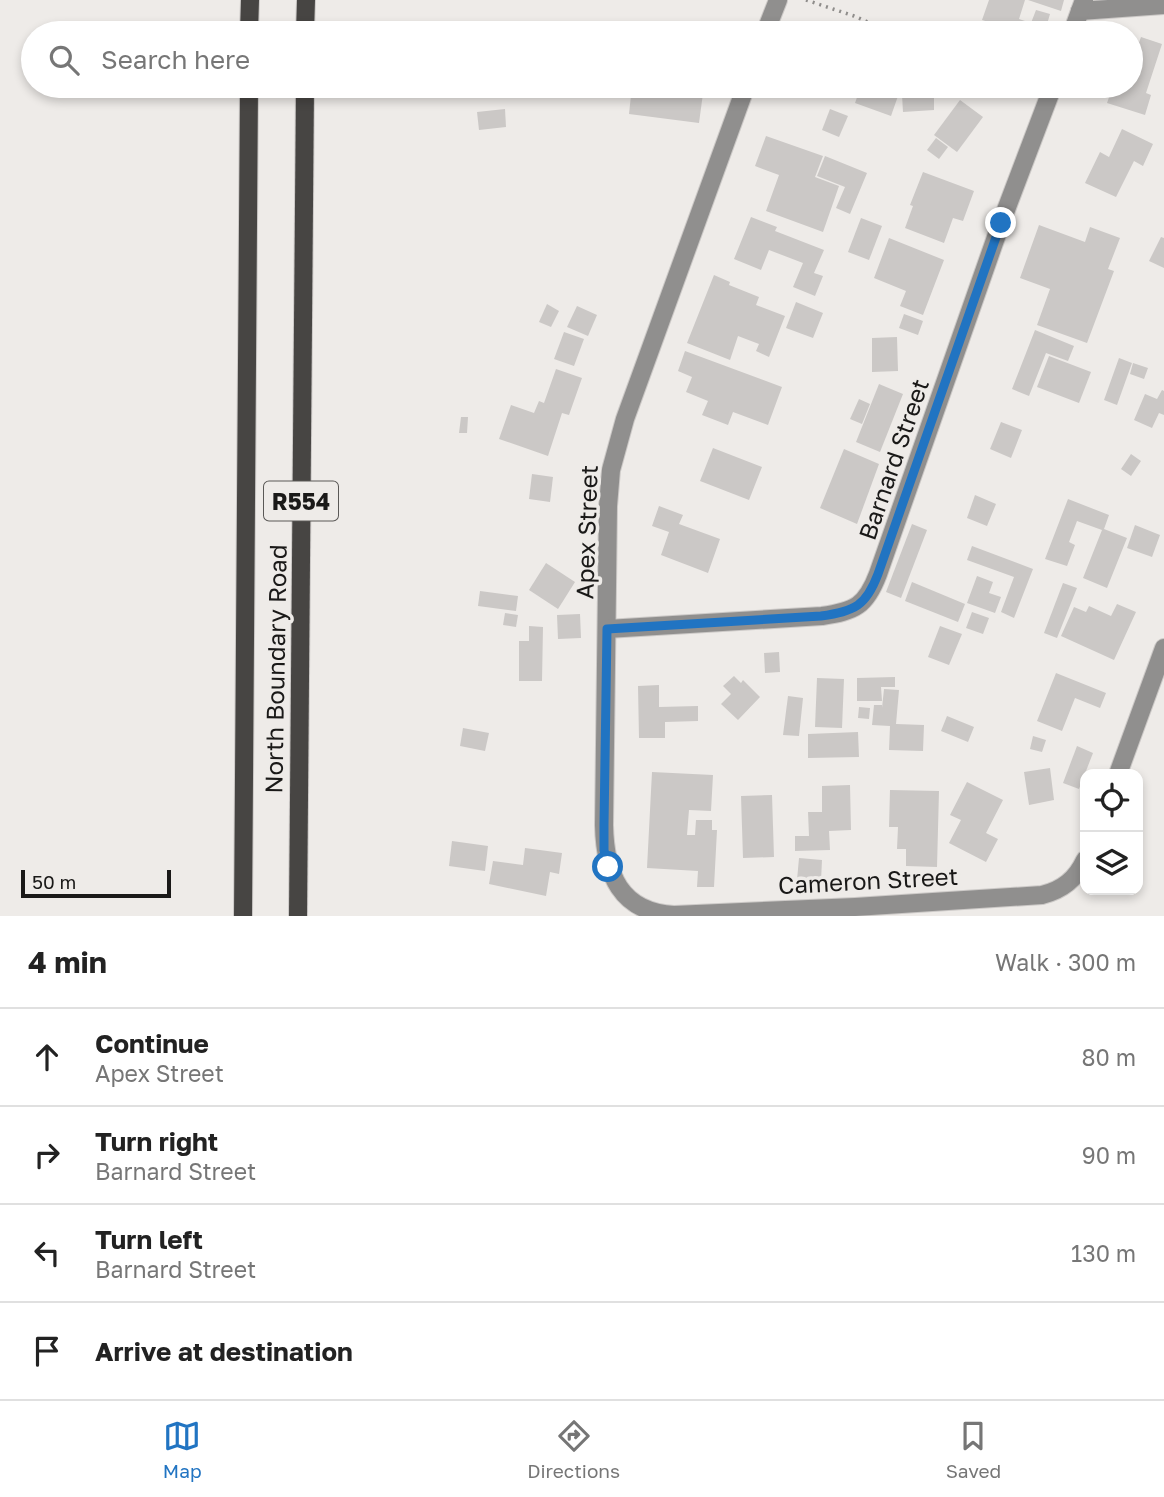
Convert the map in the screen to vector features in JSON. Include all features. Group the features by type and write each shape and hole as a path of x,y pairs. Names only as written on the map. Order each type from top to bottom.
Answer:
{"main road":[{"path":"249,21 250,0"},
{"path":"305,21 306,0"},
{"name":"North Boundary Road","path":"243,916 249,98"},
{"name":"North Boundary Road","path":"298,916 305,98"}],"street":[{"path":"770,21 778,0"},
{"path":"1082,6 1164,5"},
{"name":"Apex Street","path":"640,907 616,885 604,850 608,506 611,470 615,449 742,98"},
{"name":"Barnard Street","path":"607,629 821,616 857,608 867,598 878,574 1001,223 1048,98"},
{"path":"1120,769 1164,648"},
{"name":"Cameron Street","path":"640,907 657,914 674,915 855,911 1042,895 1070,883 1080,868"}],"path":[{"path":"806,0 865,21"}],"building":[{"path":"989,0 1025,0 1019,19 1025,21 982,20"},
{"path":"1028,0 1064,0 1061,11"},
{"path":"1036,10 1050,14 1048,21 1032,21"},
{"path":"1143,38 1162,44 1146,93 1151,95 1145,115 1107,103 1109,98 1143,98"},
{"path":"631,98 702,98 699,123 629,114"},
{"path":"857,98 897,98 891,116 855,103"},
{"path":"902,98 934,98 934,110 903,112"},
{"path":"960,100 983,117 957,152 934,135"},
{"path":"505,109 506,127 479,130 477,112"},
{"path":"830,109 848,116 839,137 822,130"},
{"path":"1122,129 1153,144 1143,166 1134,161 1116,197 1085,183 1100,152 1109,157"},
{"path":"766,136 823,156 815,177 839,186 823,232 766,211 779,175 755,166"},
{"path":"936,138 948,147 939,159 927,150"},
{"path":"825,156 867,173 850,214 836,208 845,187 817,176"},
{"path":"923,172 974,191 963,221 953,218 944,243 905,228 913,206 910,205"},
{"path":"751,217 777,227 775,231 824,250 814,273 823,276 815,296 793,287 803,263 769,250 761,270 734,259"},
{"path":"861,218 882,226 869,260 848,252"},
{"path":"1039,225 1085,242 1090,227 1120,238 1108,269 1114,271 1087,343 1037,325 1050,289 1020,278"},
{"path":"1161,237 1164,238 1164,268 1149,261"},
{"path":"889,238 944,260 923,315 900,306 906,291 874,278"},
{"path":"714,275 730,282 729,285 759,297 756,305 785,316 769,357 756,351 759,344 738,336 730,360 687,343"},
{"path":"796,302 823,313 813,338 786,328"},
{"path":"547,304 559,311 551,327 539,322"},
{"path":"577,306 597,315 588,336 567,327"},
{"path":"904,314 923,321 918,335 899,328"},
{"path":"1035,330 1074,346 1068,361 1046,353 1029,396 1012,389"},
{"path":"564,332 584,339 574,366 554,359"},
{"path":"897,337 898,371 872,372 872,338"},
{"path":"685,351 782,387 768,425 733,412 728,425 702,415 708,401 686,392 692,377 678,371"},
{"path":"1049,356 1091,372 1079,403 1037,387"},
{"path":"1119,358 1132,363 1117,405 1104,400"},
{"path":"1133,363 1148,368 1144,379 1130,374"},
{"path":"556,369 582,378 569,415 562,413 548,456 499,439 511,405 534,413 539,401 544,403"},
{"path":"879,384 903,394 880,452 856,442"},
{"path":"1162,390 1164,415 1159,413 1152,428 1134,420 1145,394 1157,399"},
{"path":"859,399 870,404 862,424 850,419"},
{"path":"461,417 468,417 467,433 459,433"},
{"path":"1001,422 1022,430 1011,458 990,449"},
{"path":"713,448 762,467 749,500 700,481"},
{"path":"844,449 879,464 857,524 820,508"},
{"path":"1131,454 1141,461 1131,476 1121,469"},
{"path":"532,474 553,477 550,502 529,499"},
{"path":"975,495 996,504 987,526 967,518"},
{"path":"1068,499 1109,515 1104,529 1127,538 1107,588 1083,578 1102,530 1077,521 1069,542 1075,545 1067,566 1045,559"},
{"path":"659,506 683,515 679,524 720,539 708,573 661,555 669,532 652,526"},
{"path":"912,524 927,530 901,598 886,592"},
{"path":"1135,525 1160,535 1152,557 1127,548"},
{"path":"972,546 1033,569 1014,618 1001,612 1014,577 967,560"},
{"path":"546,563 575,582 558,609 529,590"},
{"path":"977,576 993,582 989,593 1001,597 995,613 967,603"},
{"path":"912,582 965,604 958,622 905,601"},
{"path":"1063,583 1077,588 1057,638 1044,633"},
{"path":"480,591 518,596 516,611 478,606"},
{"path":"1117,604 1136,612 1114,660 1061,636 1074,607 1086,612 1089,606 1111,616"},
{"path":"972,612 989,618 983,634 966,628"},
{"path":"505,613 518,615 516,627 503,625"},
{"path":"580,614 581,638 558,639 557,615"},
{"path":"529,626 543,627 542,681 519,681 519,641 529,641"},
{"path":"940,626 962,634 949,665 928,657"},
{"path":"779,652 780,672 765,673 764,653"},
{"path":"1056,673 1106,693 1100,708 1075,698 1062,731 1037,721"},
{"path":"734,676 741,683 743,680 760,697 738,720 721,704 731,694 723,686"},
{"path":"895,677 895,687 881,687 882,701 857,701 857,678"},
{"path":"817,678 844,679 842,728 815,727"},
{"path":"659,685 659,707 698,706 698,721 665,722 665,738 639,738 638,686"},
{"path":"884,689 899,690 896,724 924,725 923,751 889,750 890,726 872,725 874,705 882,705 882,708"},
{"path":"788,696 803,698 799,736 783,735"},
{"path":"859,707 870,708 869,719 858,718"},
{"path":"947,716 974,727 968,742 941,731"},
{"path":"463,728 489,733 485,751 460,746"},
{"path":"858,732 859,757 808,758 808,734"},
{"path":"1033,736 1046,740 1042,752 1030,749"},
{"path":"1077,746 1093,753 1087,769 1080,769 1079,789 1063,783"},
{"path":"1050,768 1054,800 1029,805 1024,772"},
{"path":"652,772 713,775 711,811 689,810 687,835 695,835 696,820 712,820 712,830 717,830 714,887 697,887 698,871 647,868"},
{"path":"967,782 1003,800 986,833 998,839 986,862 949,843 961,820 950,815"},
{"path":"850,785 851,830 829,831 830,850 795,851 795,836 809,836 808,812 822,812 822,786"},
{"path":"890,790 939,791 937,867 906,866 906,849 897,849 898,827 889,827"},
{"path":"772,795 774,857 743,858 741,796"},
{"path":"452,841 488,846 485,871 449,866"},
{"path":"525,848 562,853 559,874 550,872 546,896 489,884 493,861 523,865"},
{"path":"799,858 822,860 821,881 797,880"}],"route":[{"path":"608,867 604,850 607,629 821,616 857,608 867,598 878,574 1001,223"}]}
